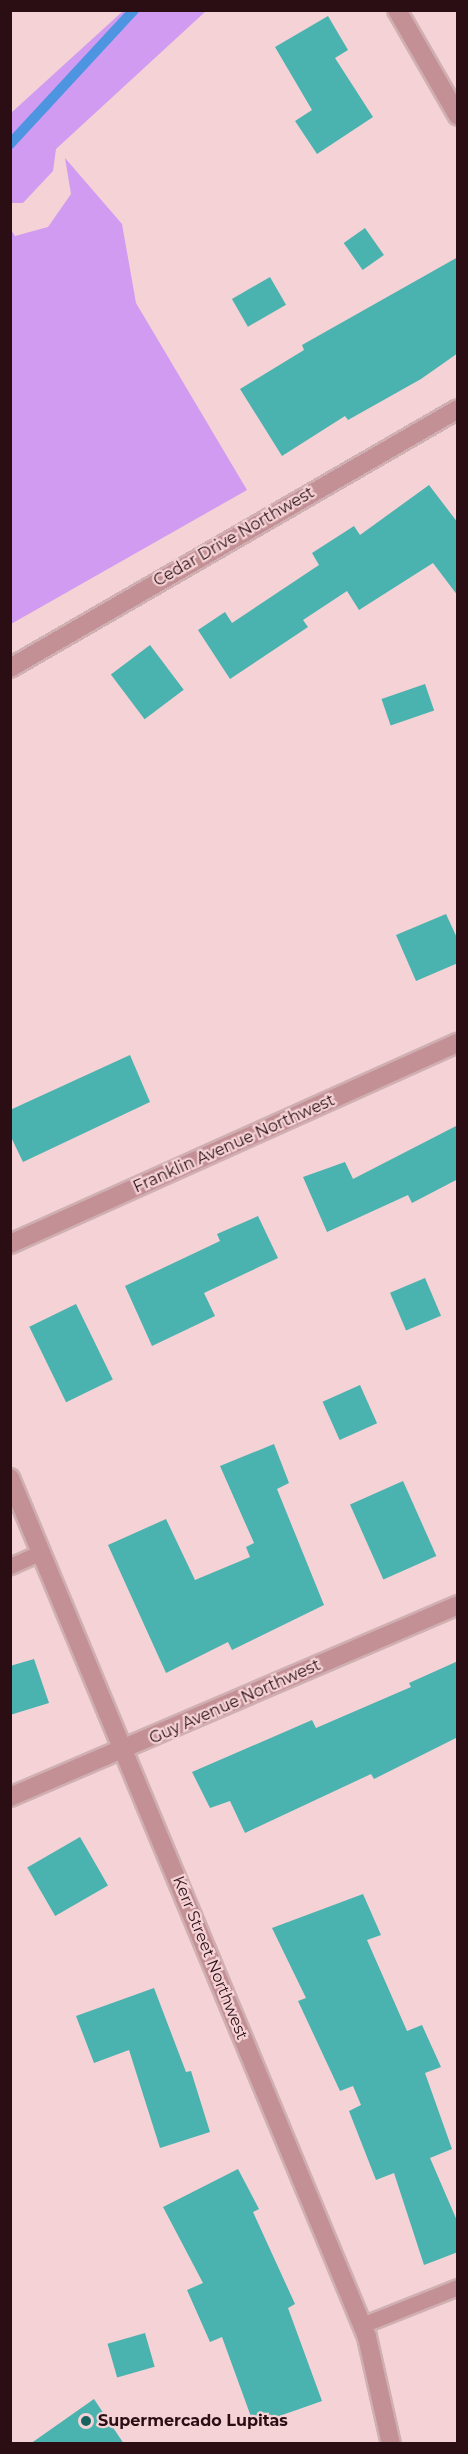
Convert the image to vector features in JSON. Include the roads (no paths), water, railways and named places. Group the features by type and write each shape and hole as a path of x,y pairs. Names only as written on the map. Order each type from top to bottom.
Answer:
{"street":[{"path":"397,10 458,116"},
{"name":"Cedar Drive Northwest","path":"10,668 458,409"},
{"name":"Franklin Avenue Northwest","path":"10,1244 458,1043"},
{"name":"Kerr Street Northwest","path":"10,1478 125,1750 362,2325 391,2444"},
{"name":"Guy Avenue Northwest","path":"10,1797 125,1750 458,1605"}],"lane":[{"path":"10,1566 41,1552"},
{"path":"362,2325 458,2287"}],"waterway":[{"path":"10,144 134,10"}],"place":[{"name":"Supermercado Lupitas","path":"86,2421"}]}
